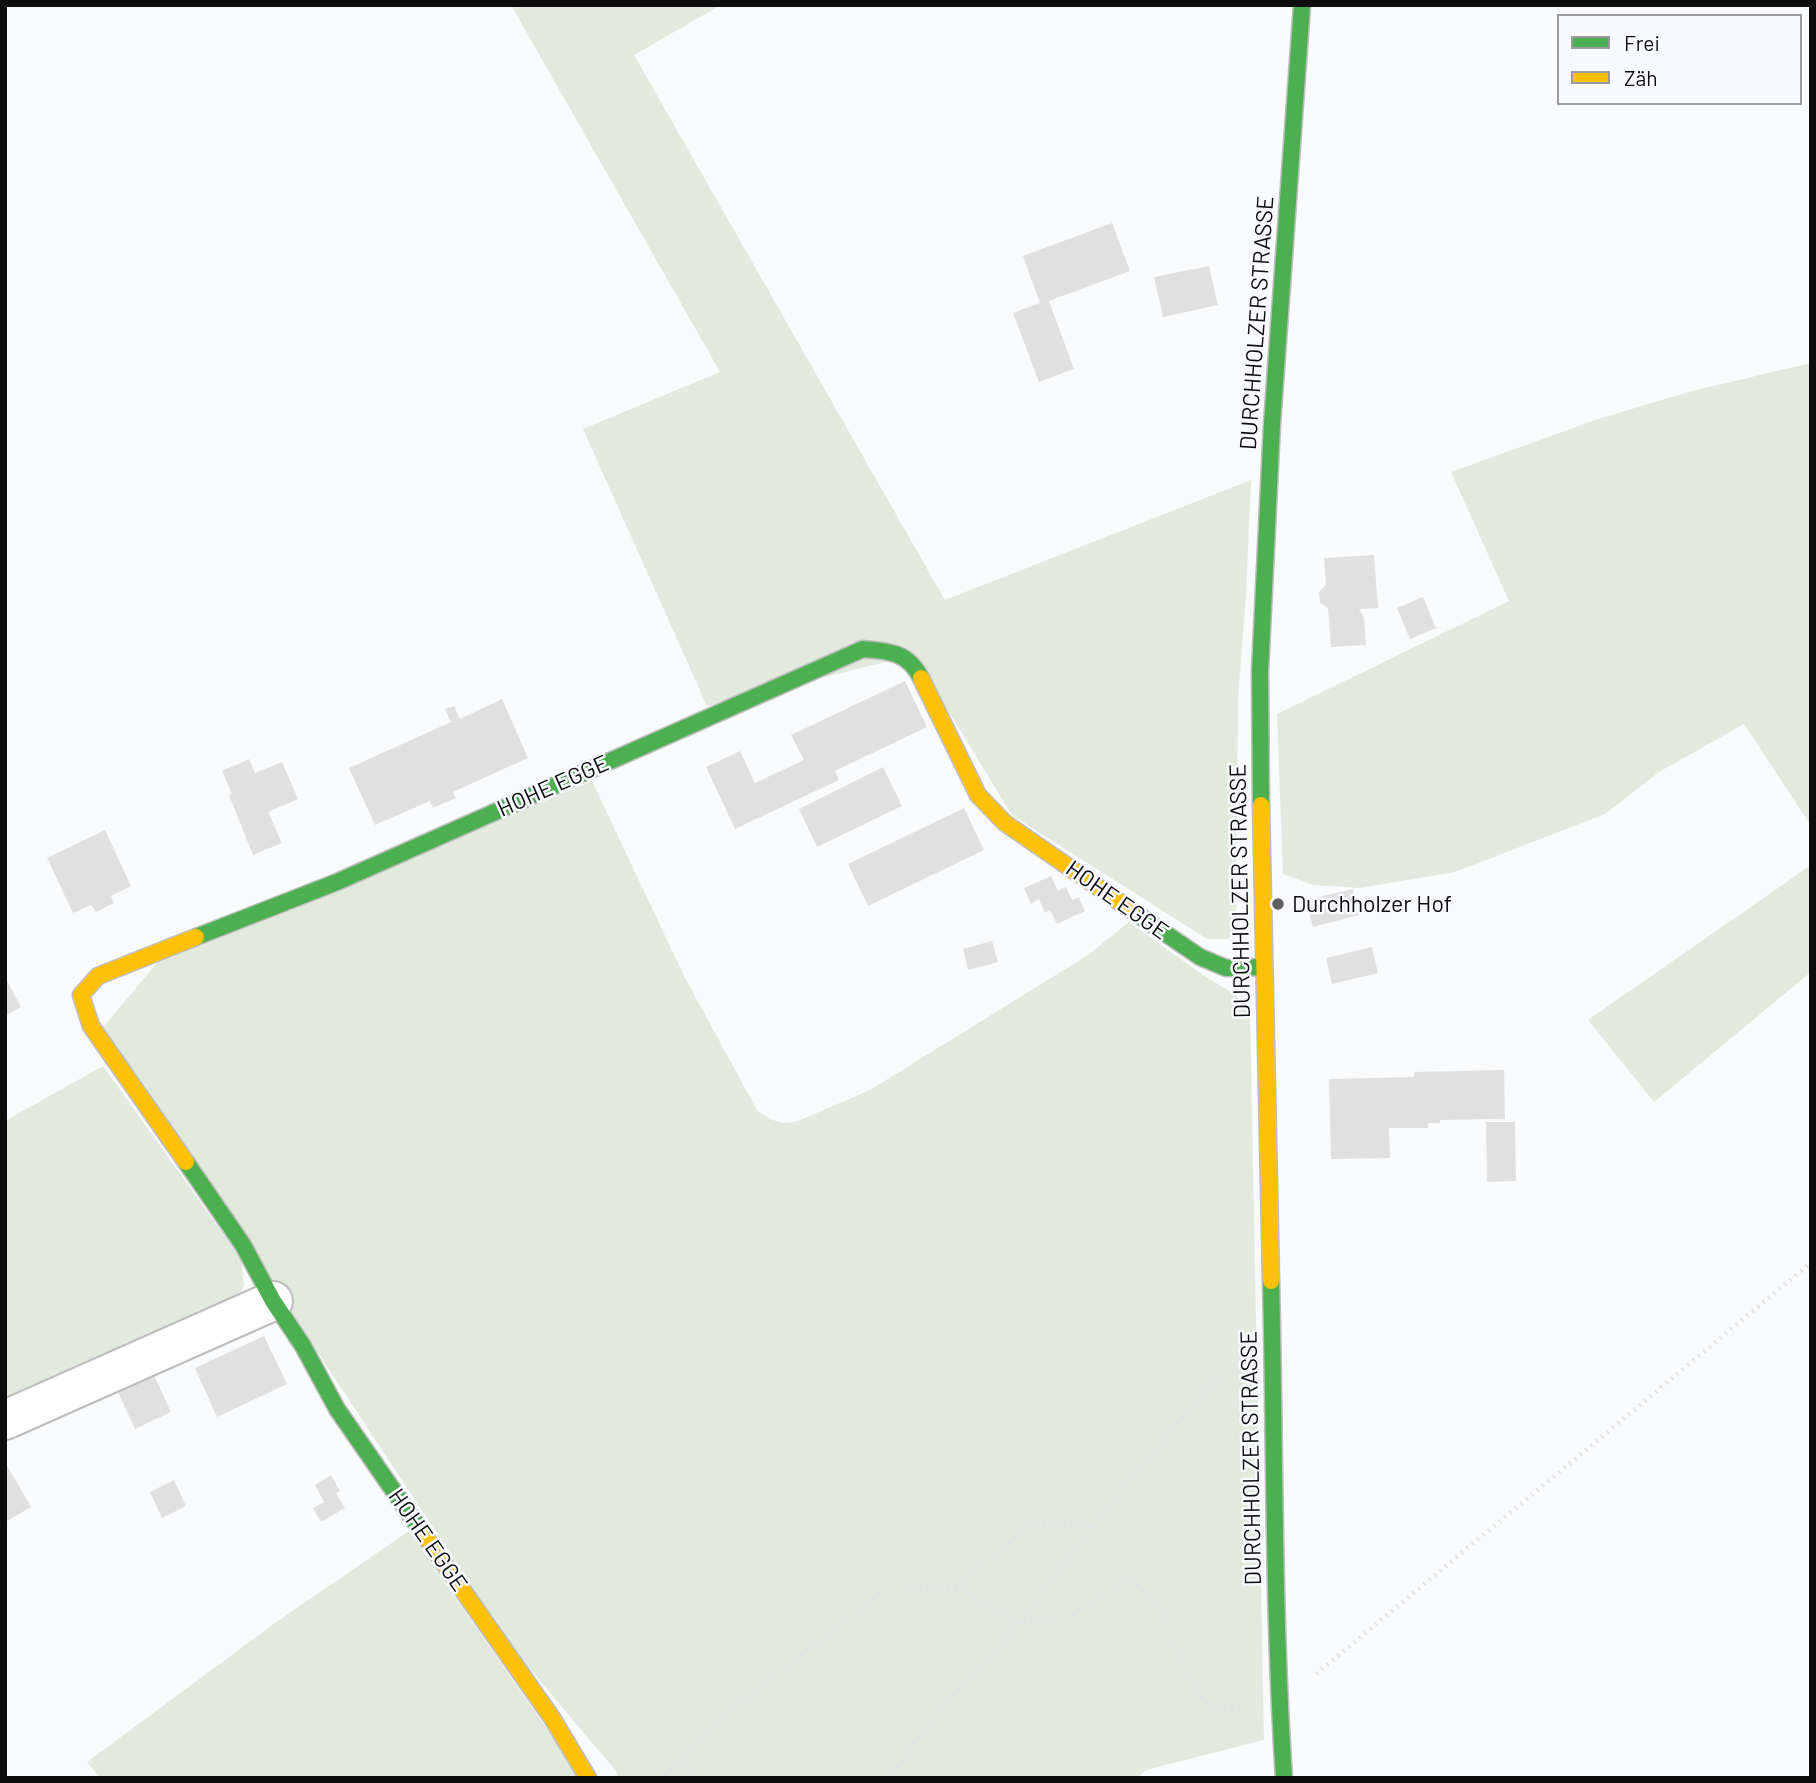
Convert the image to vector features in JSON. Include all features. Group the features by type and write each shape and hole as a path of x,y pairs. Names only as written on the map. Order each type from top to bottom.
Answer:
{"street":[{"name":"DURCHHOLZER STRASSE","path":"1284,1778 1273,1511 1273,1363 1261,904 1260,685 1264,562 1302,5"},
{"name":"HOHE EGGE","path":"588,1778 552,1718 337,1409 303,1346 272,1301 243,1245 91,1026 81,995 98,976 337,881 863,649 893,651 916,668 978,795 1006,823 1200,957 1226,968 1264,967"},
{"path":"5,1420 272,1301"}],"path":[{"path":"658,1778 683,1761 740,1702 883,1592 956,1587 1020,1623 1072,1615 1129,1579 1165,1611 1169,1637 1203,1701 1217,1710 1279,1704 1811,1263"},
{"path":"888,1778 930,1722 1020,1623 1092,1526 1215,1379 1273,1363"},
{"path":"956,1587 1032,1523 1092,1526"},
{"path":"683,1761 692,1778"}],"shaded area":[{"path":"511,5 721,5 634,55 945,600 1251,480 1238,699 1236,933 1227,939 1207,939 1012,815 914,655 707,706 583,429 720,372"},
{"path":"1811,363 1811,826 1744,724 1659,772 1605,814 1455,872 1359,888 1313,885 1283,874 1277,714 1509,601 1451,472 1598,419 1692,391"},
{"path":"592,781 684,976 758,1112 777,1121 798,1121 870,1090 1088,955 1129,922 1234,994 1250,1008 1264,1740 1146,1770 1137,1778 618,1778 616,1771 514,1650 103,1027 157,963"},
{"path":"1811,865 1811,972 1654,1102 1588,1020"},
{"path":"103,1066 241,1259 244,1285 238,1300 5,1410 5,1121"},
{"path":"409,1531 581,1778 100,1778 87,1762 275,1623"}],"building":[{"path":"1112,223 1130,271 1049,301 1074,369 1039,382 1013,313 1040,303 1023,256"},
{"path":"1209,266 1218,305 1163,317 1154,277"},
{"path":"1374,555 1378,608 1359,609 1364,618 1366,645 1331,647 1328,608 1320,603 1319,592 1326,585 1324,558"},
{"path":"1423,597 1436,628 1410,639 1397,608"},
{"path":"905,681 927,727 835,771 839,780 735,829 706,767 740,751 755,783 804,760 791,735"},
{"path":"502,699 528,758 453,792 456,798 433,808 430,801 375,825 349,768 451,722 445,709 454,706 460,719"},
{"path":"249,759 255,773 282,762 298,799 268,812 282,843 253,855 222,771"},
{"path":"883,767 902,806 817,847 799,809"},
{"path":"964,808 984,850 868,906 848,864"},
{"path":"105,830 131,886 111,896 114,903 96,912 91,905 73,913 47,858"},
{"path":"1051,876 1058,891 1066,887 1072,900 1079,897 1085,911 1057,924 1050,910 1045,913 1039,899 1031,904 1024,888"},
{"path":"1353,889 1359,915 1313,927 1306,900"},
{"path":"992,941 998,962 968,970 963,949"},
{"path":"1372,947 1378,973 1332,984 1326,958"},
{"path":"5,977 21,1007 5,1016"},
{"path":"1504,1070 1505,1119 1440,1120 1440,1123 1428,1123 1428,1128 1389,1128 1390,1158 1331,1159 1329,1079 1414,1077 1414,1072"},
{"path":"1486,1122 1515,1122 1516,1181 1487,1182"},
{"path":"264,1336 287,1384 217,1417 195,1368"},
{"path":"153,1373 171,1412 135,1429 117,1390"},
{"path":"5,1462 31,1507 5,1522"},
{"path":"331,1475 340,1491 336,1493 345,1508 321,1522 313,1508 324,1502 315,1485"},
{"path":"174,1480 186,1506 162,1518 150,1492"}],"traffic: fast":[{"path":"1261,805 1260,671 1272,424 1302,5"},
{"path":"196,937 337,882 863,649 897,654 910,663 921,678"},
{"path":"1131,910 1200,957 1226,968 1264,967"},
{"path":"186,1162 243,1245 337,1409 420,1529"},
{"path":"1271,1281 1276,1592 1284,1778"}],"traffic: slow":[{"path":"921,678 978,795 1005,823 1131,910"},
{"path":"1261,805 1271,1281"},
{"path":"186,1162 91,1026 81,995 98,976 196,937"},
{"path":"420,1529 552,1718 588,1778"}],"place":[{"name":"Durchholzer Hof","path":"1278,904"}]}
